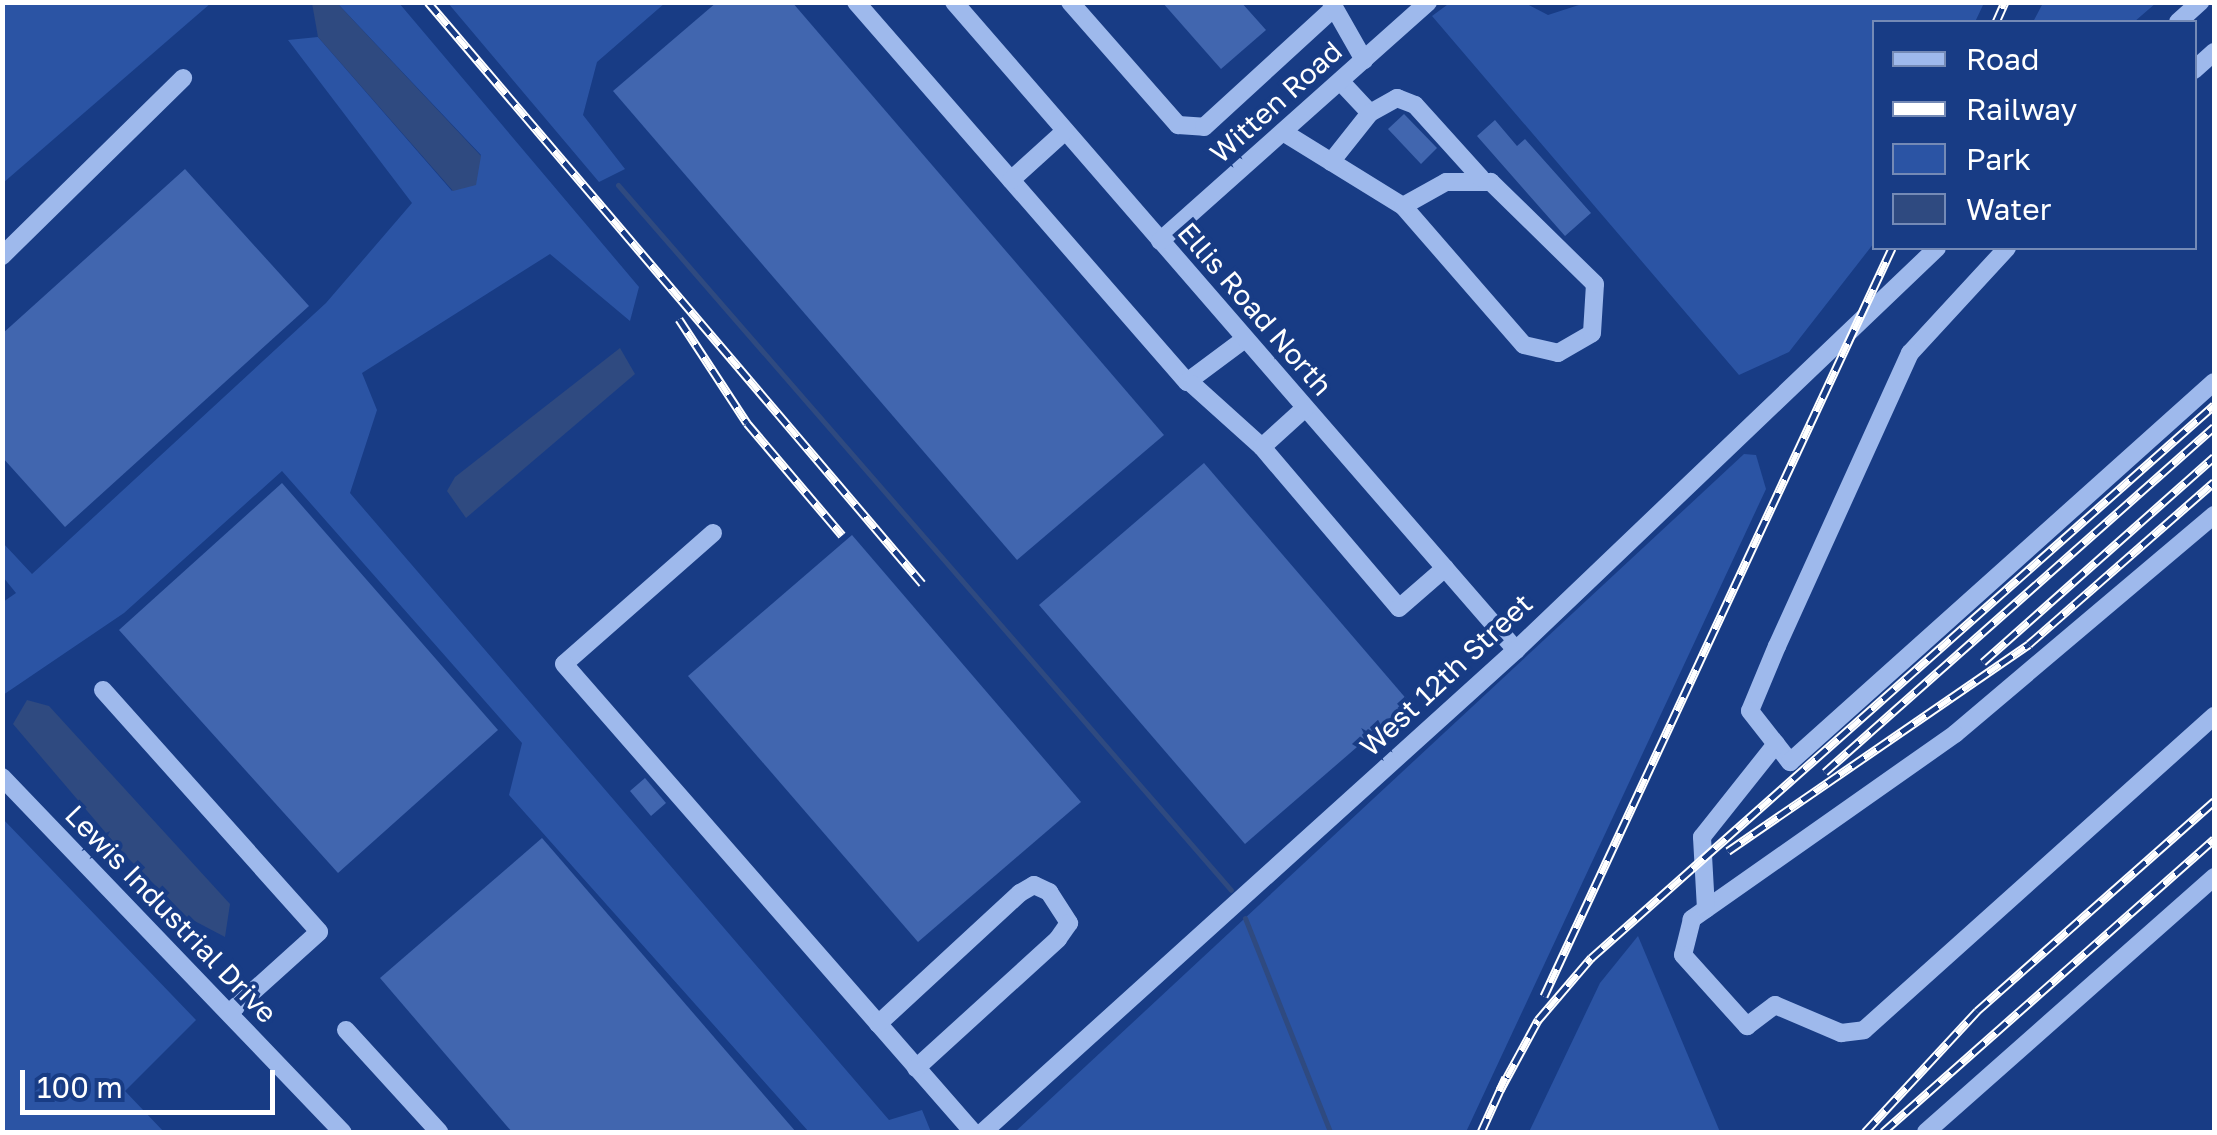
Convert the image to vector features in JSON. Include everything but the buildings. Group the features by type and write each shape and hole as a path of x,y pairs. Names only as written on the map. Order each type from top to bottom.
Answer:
{"street":[{"path":"856,2 1192,384 1262,447 1399,608 1445,568"},
{"name":"Ellis Road North","path":"954,2 1516,650"},
{"path":"1070,2 1178,126 1204,127 1332,5 1364,60"},
{"name":"Witten Road","path":"1160,241 1428,2"},
{"path":"2180,20 2200,2"},
{"path":"2,256 182,78"},
{"path":"1340,82 1370,113"},
{"path":"1283,132 1331,162 1403,206 1524,345 1544,354 1577,346 1598,318 1594,284 1514,199 1481,178 1415,105 1397,98 1370,113 1331,162"},
{"path":"1011,180 1065,131"},
{"path":"1403,206 1446,182 1481,178"},
{"name":"West 12th Street","path":"983,1132 1516,650 1935,250"},
{"path":"2005,250 1910,352 1750,711 1790,762 2214,382"},
{"path":"1192,384 1246,340"},
{"path":"1262,447 1305,408"},
{"path":"2214,516 1954,734 1692,919 1684,955 1747,1026 1775,1005 1841,1033 1864,1030 2214,716"},
{"path":"713,532 564,664 973,1132"},
{"path":"103,690 319,932 229,1013"},
{"path":"1706,909 1702,836 1776,744"},
{"name":"Lewis Industrial Drive","path":"2,776 343,1132"},
{"path":"1926,1132 2214,877"},
{"path":"878,1024 1020,893 1034,884 1050,892 1069,924 1058,939 916,1068"},
{"path":"346,1030 440,1132"}],"green space":[{"path":"3,2 211,2 211,3 3,183"},
{"path":"1451,2 1525,3 1548,15 1588,2 1984,3 1976,20 1872,20 1872,246 1789,352 1739,375 1432,16"},
{"path":"2043,2 2156,3 2136,20 2034,20"},
{"path":"337,3 399,3 639,287 630,321 550,254 362,373 377,410 350,493 889,1120 922,1110 931,1132 809,1132 509,795 522,743 282,471 124,613 3,695 3,602 16,593 3,577 3,543 32,574 326,303 412,203 288,40 318,37 452,191 481,155"},
{"path":"448,3 665,3 597,62 583,115 625,169 599,182"},
{"path":"1744,454 1756,455 1766,489 1466,1132 1015,1132"},
{"path":"2,818 196,1020 125,1091 164,1132 3,1132"},
{"path":"1638,936 1720,1132 1529,1132 1600,983"}],"water":[{"path":"312,3 337,3 481,156 476,185 453,191 318,37"},
{"path":"620,348 635,374 466,518 447,491 455,477"},
{"path":"27,700 49,706 230,904 225,937 187,917 123,853 13,724"}],"waterway":[{"path":"618,185 1231,890"},
{"path":"1245,918 1330,1132"}],"railway":[{"path":"428,2 922,583"},
{"path":"1997,20 2005,2"},
{"path":"1544,996 1891,250"},
{"path":"679,319 747,423 842,535"},
{"path":"1500,1090 1538,1020 1591,958 2214,405"},
{"path":"1825,772 2214,427"},
{"path":"1983,662 2214,457"},
{"path":"1728,851 2029,644 2214,482"},
{"path":"1865,1132 1977,1011 2214,801"},
{"path":"1883,1132 2214,839"},
{"path":"1481,1132 1506,1077"}]}
